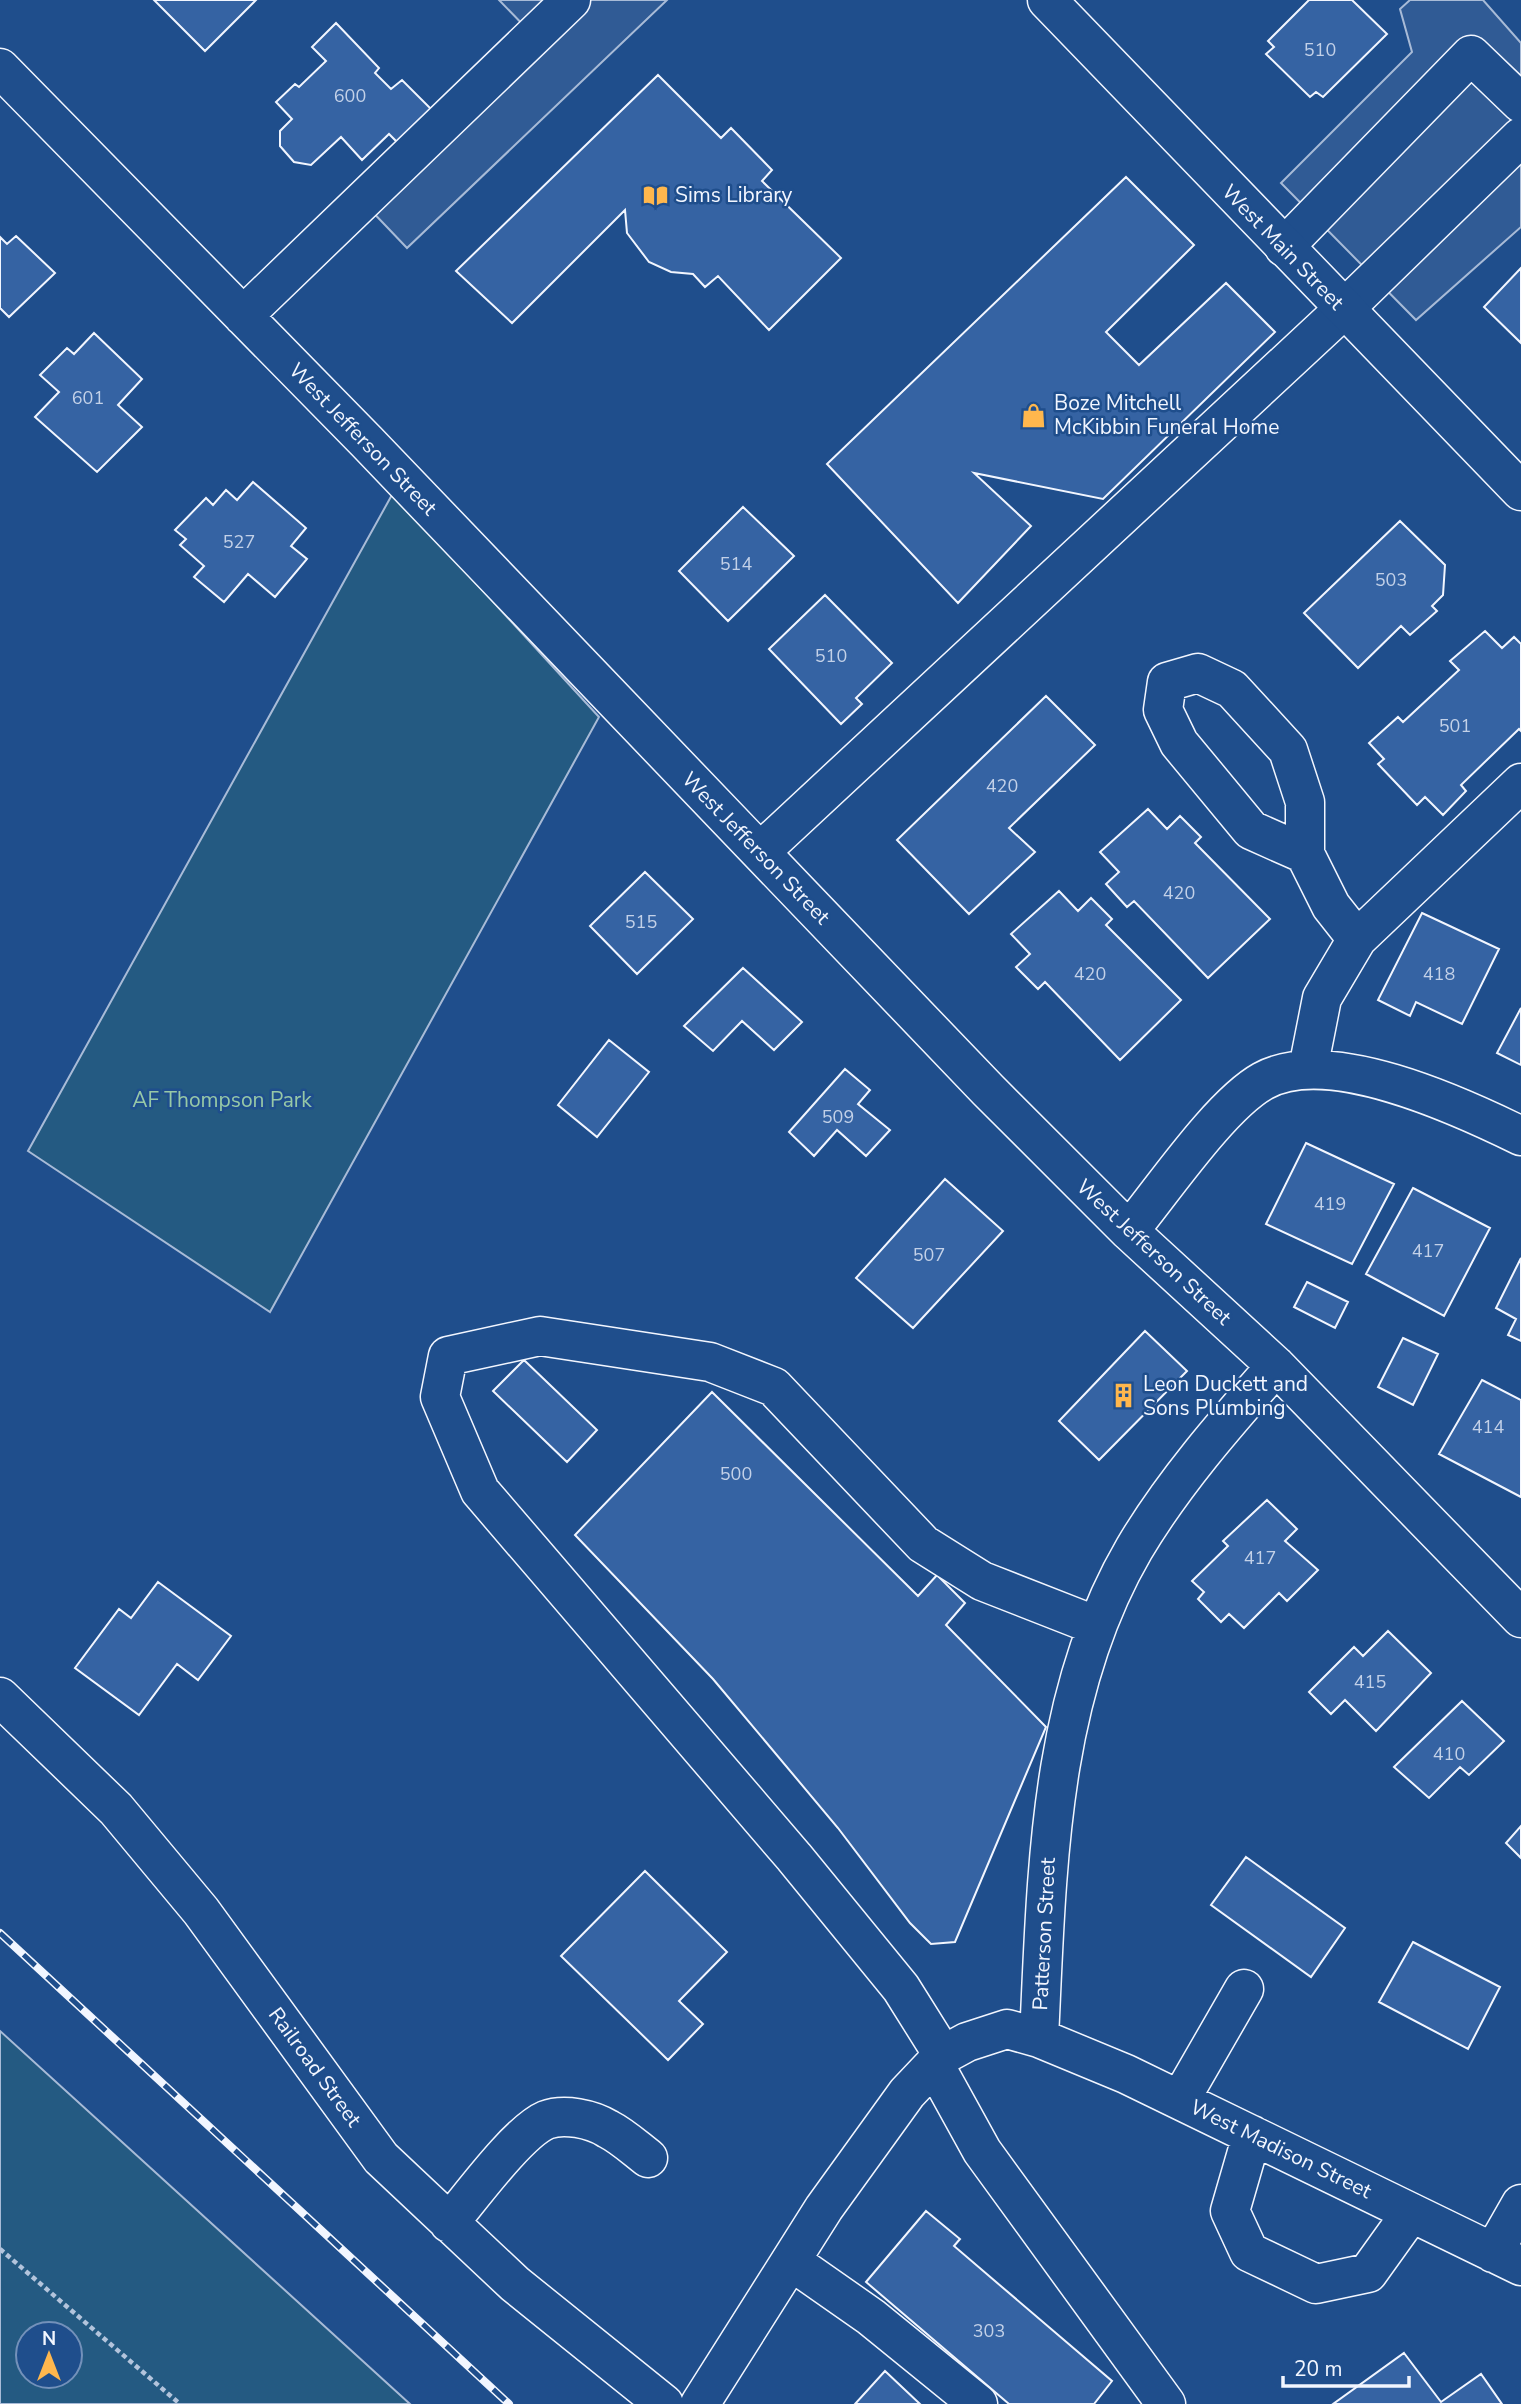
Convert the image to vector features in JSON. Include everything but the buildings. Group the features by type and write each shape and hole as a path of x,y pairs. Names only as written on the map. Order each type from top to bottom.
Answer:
{"street":[{"path":"243,316 571,0"},
{"name":"West Main Street","path":"1046,0 1521,491"},
{"path":"1284,247 1471,55 1521,103"},
{"name":"West Jefferson Street","path":"0,68 243,316 988,1090 1129,1231 1276,1366 1521,1618"},
{"path":"760,852 1343,310 1521,137"},
{"path":"1305,854 1251,830 1179,743 1163,710 1167,681 1198,673 1232,688 1288,750 1305,802 1305,854 1331,906 1357,939"},
{"path":"1308,1069 1322,998 1357,939 1521,782"},
{"path":"1129,1231 1227,1110 1263,1081 1288,1071 1308,1069 1354,1074 1403,1086 1521,1136"},
{"path":"1097,1626 982,1581 923,1544 775,1387 710,1362 540,1336 449,1356 440,1396 480,1491 901,1988 982,2151 1166,2404"},
{"name":"Patterson Street","path":"700,2404 824,2208 892,2114 938,2060 967,2042 1007,2029 1038,2038 1048,1858 1065,1733 1097,1626 1134,1550 1208,1443 1276,1366"},
{"name":"Railroad Street","path":"0,1697 116,1809 201,1911 381,2158 515,2284 664,2404"},
{"path":"1180,2100 1244,1989"},
{"name":"West Madison Street","path":"1038,2038 1126,2074 1507,2260"},
{"path":"449,2222 527,2133 544,2121 559,2117 583,2119 608,2128 648,2158"},
{"path":"1252,2135 1230,2211 1249,2252 1316,2284 1368,2273 1411,2213"},
{"path":"1507,2260 1521,2204"},
{"path":"791,2261 871,2317 978,2404"}],"path":[{"path":"0,2249 180,2404"}],"green space":[{"name":"AF Thompson Park","path":"393,493 599,717 270,1312 28,1151"},
{"path":"0,2031 410,2404 0,2404"}],"shaded area":[{"path":"499,0 667,0 407,248 364,203 534,36"},
{"path":"1410,0 1483,0 1521,43 1521,227 1416,320 1281,183 1412,52 1400,9"}],"railway":[{"path":"0,1933 509,2404"}],"place":[{"name":"Sims Library","path":"655,195"},
{"name":"Boze Mitchell McKibbin Funeral Home","path":"1034,415"},
{"name":"Leon Duckett and Sons Plumbing","path":"1123,1396"}]}
